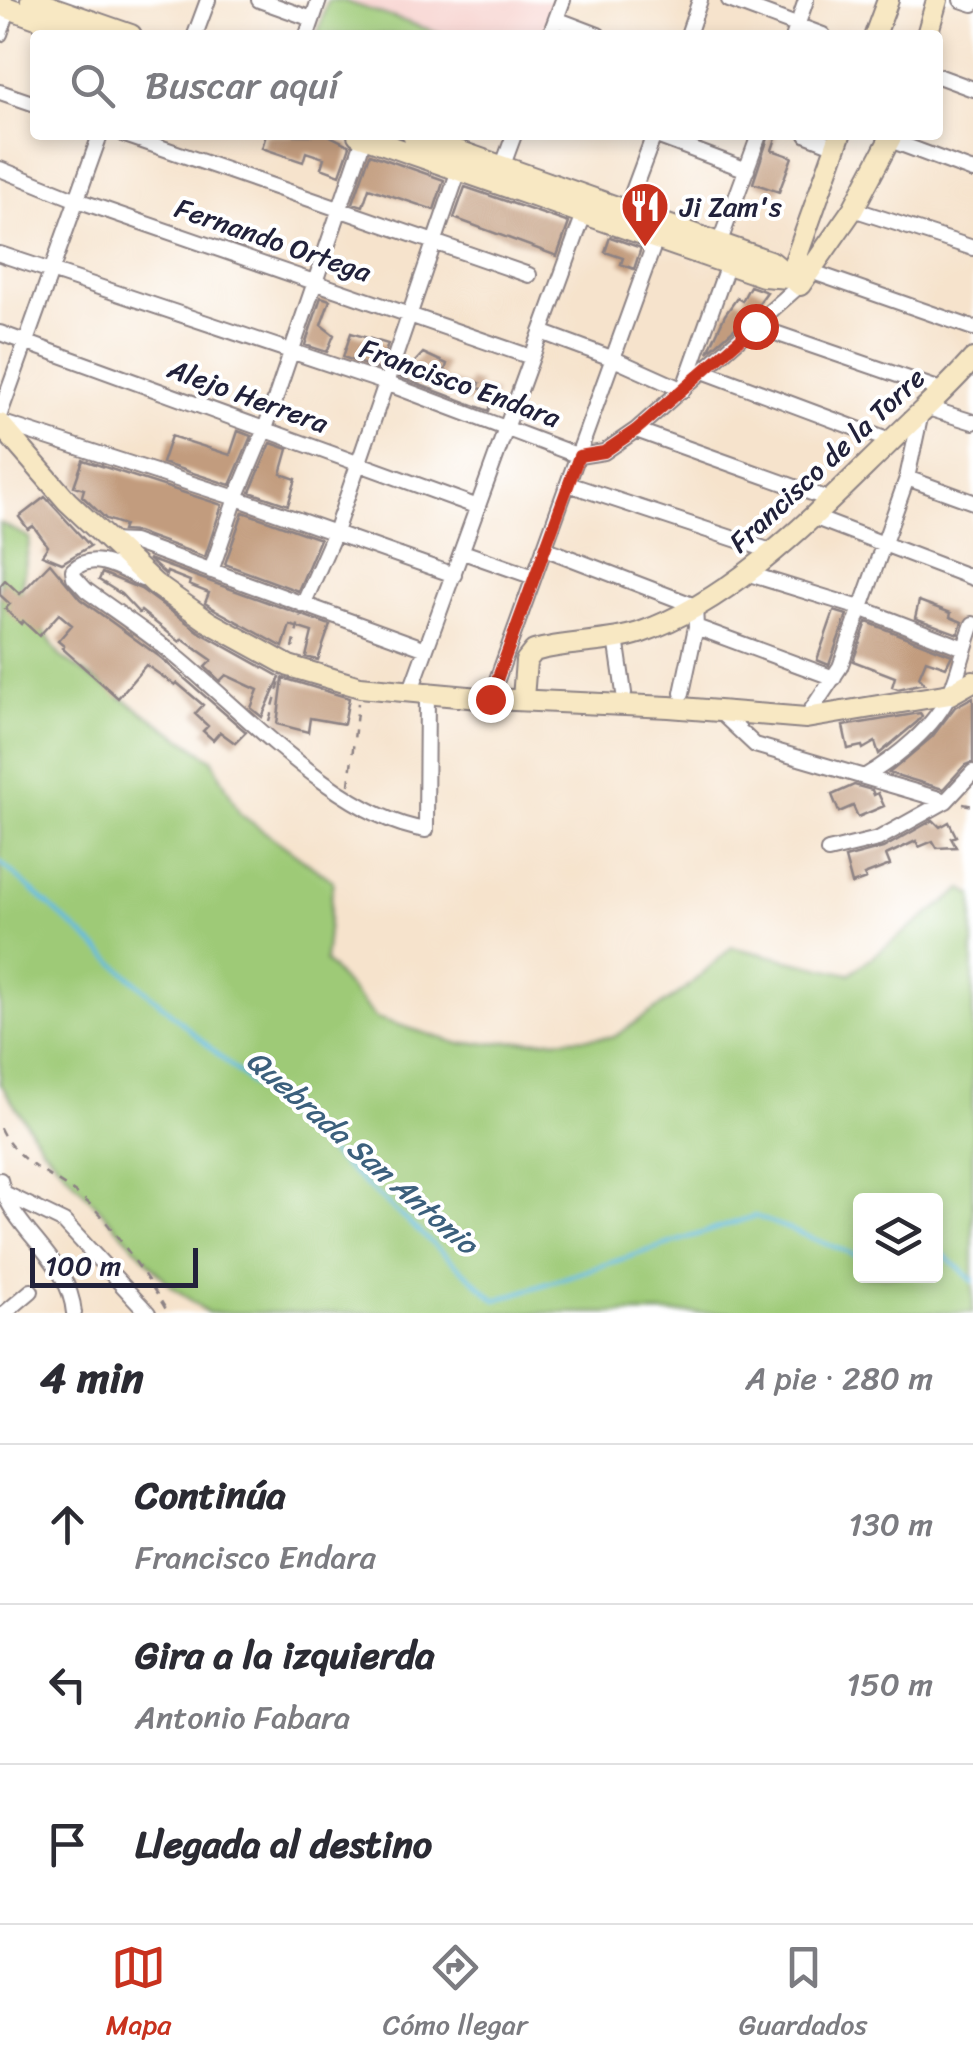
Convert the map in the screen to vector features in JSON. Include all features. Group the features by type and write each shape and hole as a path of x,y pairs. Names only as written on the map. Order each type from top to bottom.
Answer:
{"street":[{"path":"31,0 69,7 119,30"},
{"path":"197,30 208,0"},
{"path":"259,0 312,20"},
{"path":"308,30 319,0"},
{"path":"552,30 562,0"},
{"path":"690,30 700,0"},
{"path":"729,0 796,30 806,0"},
{"path":"878,30 888,0"},
{"path":"928,30 937,0"},
{"path":"961,0 973,4"},
{"path":"0,34 4,6 70,30"},
{"path":"556,19 585,30"},
{"path":"943,78 973,89"},
{"path":"0,92 30,102"},
{"path":"0,414 98,140"},
{"path":"140,140 529,275"},
{"path":"211,571 265,429 361,140"},
{"path":"374,140 460,170 499,175 626,210 724,254"},
{"path":"424,140 584,214 656,239 772,262 800,278 973,328"},
{"path":"499,175 512,140"},
{"path":"626,210 652,140"},
{"path":"667,140 747,170"},
{"path":"541,332 683,390 756,140"},
{"path":"800,278 838,140"},
{"name":"Francisco Endara","path":"0,254 386,383 579,456 604,452 636,430 755,326 800,278 854,208 890,140"},
{"path":"896,140 973,171"},
{"name":"Fernando Ortega","path":"0,169 77,200 531,357"},
{"path":"301,611 335,532 460,170"},
{"path":"854,208 973,248"},
{"path":"155,584 104,562 84,562 73,570 86,590 176,655 276,744 332,785 404,827 426,830 419,691 426,649 584,214"},
{"path":"490,699 656,239"},
{"path":"755,326 944,391"},
{"name":"Alejo Herrera","path":"0,333 478,506"},
{"name":"Francisco de la Torre","path":"523,698 526,662 534,651 616,638 695,616 813,518 973,358"},
{"path":"703,371 890,442"},
{"path":"806,718 834,678 884,546 924,411 973,422"},
{"path":"0,423 236,498 454,575"},
{"path":"0,423 104,540 155,584 209,622 289,666 360,687 806,718 950,694"},
{"path":"636,430 831,500"},
{"path":"906,478 973,502"},
{"path":"568,484 771,551"},
{"path":"813,518 973,578"},
{"path":"104,540 132,542 211,571 301,611 426,649"},
{"path":"544,548 834,678"},
{"path":"463,552 534,577"},
{"path":"746,573 860,608 968,652"},
{"path":"682,693 695,616"},
{"path":"864,776 909,743 965,676 973,624"},
{"path":"616,638 624,692"},
{"path":"721,713 755,745 946,801"},
{"path":"828,850 878,839 946,801 973,772"},
{"path":"1,1189 12,1210 65,1278 73,1294 74,1313"},
{"path":"1,1189 64,1222 148,1313"},
{"path":"5,1313 31,1291"}],"path":[{"path":"292,654 301,611"},
{"path":"267,725 275,708 282,670"},
{"path":"348,790 359,698"},
{"path":"0,1128 16,1154 46,1175 59,1179 95,1209 168,1313"}],"shaded area":[{"path":"327,0 555,0 545,30 316,30"}],"green space":[{"path":"328,0 341,0 430,30 319,30"},
{"path":"0,523 30,538 20,594 60,656 212,759 240,814 333,881 325,961 376,1018 460,1044 614,1037 684,990 732,947 849,974 963,889 973,895 973,1313 208,1313 170,1285 42,1147 0,1083"}],"building":[{"path":"264,140 338,140 350,146 340,175 321,168 324,158 306,152 303,162 262,148"},
{"path":"767,140 775,140 772,150 792,157 779,192 753,183"},
{"path":"370,154 444,180 434,210 369,188 363,206 353,203"},
{"path":"465,187 569,223 557,256 454,218"},
{"path":"610,237 641,248 634,269 621,264 623,258 605,252"},
{"path":"750,286 767,292 751,314 708,352 725,315 737,298 742,301"},
{"path":"321,297 330,300 321,325 334,335 327,352 305,345"},
{"path":"351,333 388,344 379,370 343,357"},
{"path":"423,353 447,364 443,378 468,386 470,380 480,383 478,388 496,392 489,411 399,377 405,362 412,365"},
{"path":"238,431 251,436 230,485 162,463 171,436 230,455"},
{"path":"271,443 288,449 281,474 296,479 288,505 250,492"},
{"path":"83,460 222,505 205,557 137,532 122,531 124,525 106,519 82,496 84,489 74,486"},
{"path":"45,497 90,546 62,563 42,555 48,546 33,526 28,529 19,517"},
{"path":"243,512 320,539 298,591 225,564"},
{"path":"148,559 330,625 318,660 306,657 312,632 290,625 283,647 205,603 209,593 189,585 190,581 167,572 166,575"},
{"path":"50,563 80,599 160,657 246,732 235,743 220,732 213,740 203,731 208,726 195,714 203,705 177,683 146,665 118,698 62,648 58,641 72,625 59,614 39,636 23,621 21,624 5,609 10,604 0,595 0,586 5,580 20,594"},
{"path":"102,573 141,589 201,633 280,677 262,717 251,708 258,690 226,675 220,681 205,667 212,660 139,613 121,594 99,580"},
{"path":"919,601 951,613 950,617 962,622 958,634 915,618"},
{"path":"834,611 847,615 829,665 817,660"},
{"path":"867,622 952,655 946,667 926,660 919,677 924,683 892,687 895,677 853,661"},
{"path":"283,678 349,698 344,724 310,718 308,732 277,724"},
{"path":"973,697 973,762 965,765 943,789 889,773 932,737 955,707"},
{"path":"920,713 917,722 879,754 875,742 863,749 848,749 843,726"},
{"path":"854,785 872,790 874,795 878,793 884,806 858,817 853,806 839,812 832,795"},
{"path":"933,820 940,827 949,822 956,847 937,848 933,841 919,847 916,841 886,855 890,865 852,884 845,858 883,848"}],"waterway":[{"name":"Quebrada San Antonio","path":"0,862 496,1300 755,1216 853,1254"},
{"name":"Quebrada San Antonio","path":"943,1254 973,1281"}],"place":[{"name":"Ji Zam's","path":"645,248"}],"route":[{"path":"490,699 579,456 604,452 636,430 755,326"}]}
